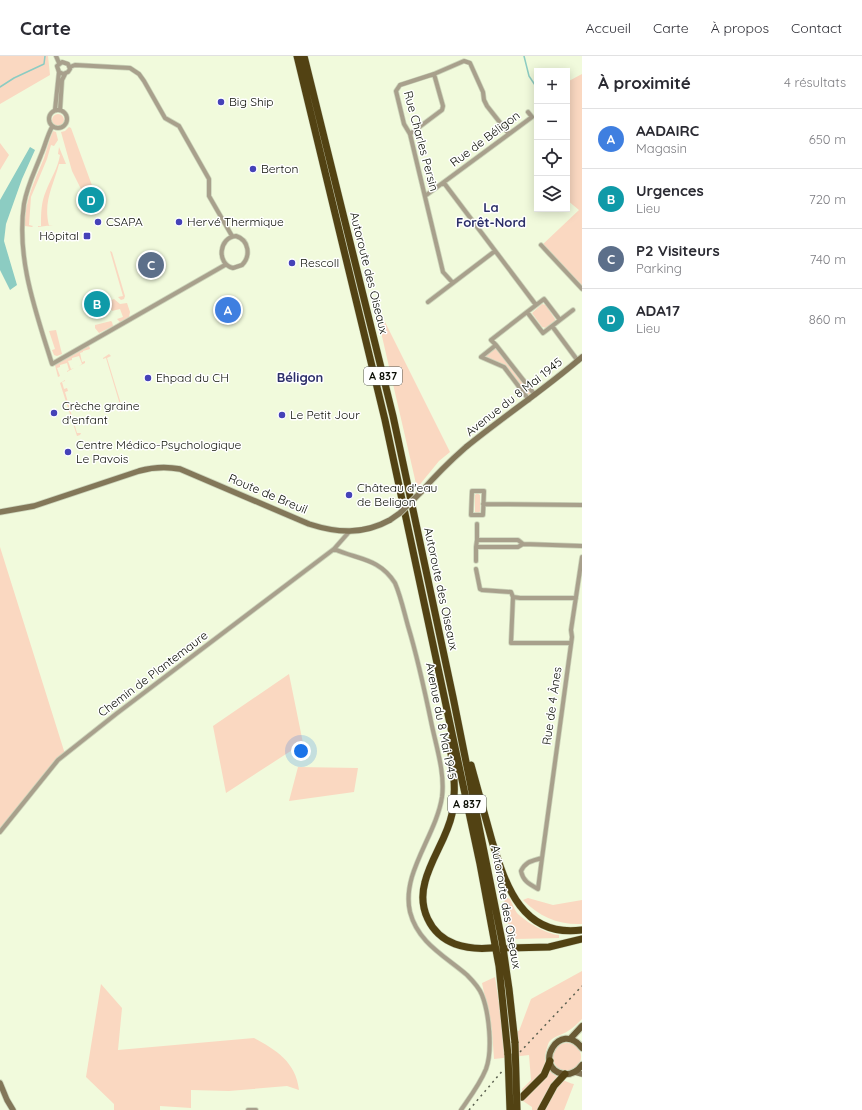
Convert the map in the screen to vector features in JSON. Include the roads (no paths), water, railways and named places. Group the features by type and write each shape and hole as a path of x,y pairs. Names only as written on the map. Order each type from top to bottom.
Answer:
{"highway":[{"name":"Autoroute des Oiseaux","path":"302,56 385,420 496,942 508,1055 510,1110"},
{"name":"Autoroute des Oiseaux","path":"302,56 393,416 453,697 502,941 515,1043 517,1110"},
{"path":"438,666 453,765 454,803 449,825 425,882 423,905 430,924 444,939 463,947 491,948"},
{"path":"453,697 490,833 502,871 511,892 521,908 540,923 560,930 582,930"},
{"path":"509,948 548,947 582,939"},
{"path":"522,1097 544,1075 550,1061"},
{"path":"541,1110 554,1086 565,1074"}],"main road":[{"path":"570,1039 582,1026"},
{"path":"582,1048 579,1043 570,1039 558,1041 554,1045 549,1055 550,1061 555,1070 565,1074 575,1072 582,1066"}],"street":[{"path":"56,56 62,62 67,62 70,67"},
{"path":"57,110 59,72 57,68 66,56"},
{"name":"Rue Charles Persin","path":"453,284 443,272 410,134 404,124 396,91 400,85 434,74 464,61 470,63 483,92 484,100 490,111 509,134"},
{"path":"57,110 62,80 70,67 75,65 130,68 139,74 165,118 179,126 181,129 209,179 209,196 232,236"},
{"path":"59,72 65,74"},
{"path":"410,134 442,110 443,106 434,74"},
{"path":"57,110 66,115 67,123 62,128 57,129 52,127 48,120 50,114 57,110"},
{"name":"Rue de Béligon","path":"425,196 532,117 528,112"},
{"path":"52,127 30,180 24,203 22,228 27,277 52,364 225,265"},
{"path":"444,182 536,305"},
{"path":"232,236 241,237 245,241 247,247 247,257 244,264 239,268 233,268 225,265 222,258 226,240 232,236"},
{"path":"541,246 582,289"},
{"path":"428,302 495,251"},
{"path":"535,395 491,340 544,299 560,320"},
{"path":"527,312 544,333 574,310"},
{"path":"552,326 580,359"},
{"path":"496,346 481,356 504,367 529,400"},
{"name":"Avenue du 8 Mai 1945","path":"390,520 400,513 442,469 466,447 529,400 580,359"},
{"name":"Route de Breuil","path":"0,512 34,506 139,471 154,467 166,466 180,469 309,524 330,530 349,532 370,529 390,520"},
{"path":"472,491 484,491 484,504 483,515 471,515 472,491"},
{"path":"484,504 582,505"},
{"path":"476,561 477,524"},
{"path":"334,549 349,532"},
{"path":"477,540 518,540 523,544"},
{"path":"476,547 518,547 523,544 582,546"},
{"name":"Avenue du 8 Mai 1945","path":"334,549 377,564 385,570 395,583 424,683 442,773 442,796 437,819 410,884 410,912 414,923 424,939 432,948 467,975 478,988 484,1002 488,1028 489,1048 486,1068 482,1079 461,1110"},
{"name":"Chemin de Plantemaure","path":"0,832 58,760 116,714 334,549"},
{"name":"Rue de 4 Ânes","path":"542,858 524,864 521,870 522,877 526,882 538,889 571,643 571,630 582,557"},
{"path":"476,569 480,589 511,592 513,597 511,643 571,643"},
{"path":"513,597 576,598"},
{"path":"575,1072 582,1074"},
{"path":"0,1083 13,1110"},
{"path":"248,1110 256,1110"}],"water":[{"path":"30,147 35,150 22,179 6,224 4,241 17,285 10,290 0,270 0,200"}],"waterway":[{"path":"0,87 14,78 44,64 45,56"},
{"path":"524,56 529,76 534,84"}],"railway":[{"path":"520,1052 582,986"},
{"path":"469,1110 504,1069"}],"place":[{"name":"Big Ship","path":"221,102"},
{"name":"Berton","path":"253,169"},
{"name":"ADA17","path":"91,200"},
{"name":"CSAPA","path":"98,222"},
{"name":"Hervé Thermique","path":"179,222"},
{"name":"Hôpital","path":"87,236"},
{"name":"Rescoll","path":"292,263"},
{"name":"P2 Visiteurs","path":"151,265"},
{"name":"Urgences","path":"97,304"},
{"name":"AADAIRC","path":"228,310"},
{"name":"Ehpad du CH","path":"148,378"},
{"name":"Crèche graine d'enfant","path":"54,413"},
{"name":"Le Petit Jour","path":"282,415"},
{"name":"Centre Médico-Psychologique Le Pavois","path":"68,452"},
{"name":"Château d'eau de Beligon","path":"349,495"}],"district":[{"name":"La Forêt-Nord","path":"491,214"},
{"name":"Béligon","path":"300,377"}]}
